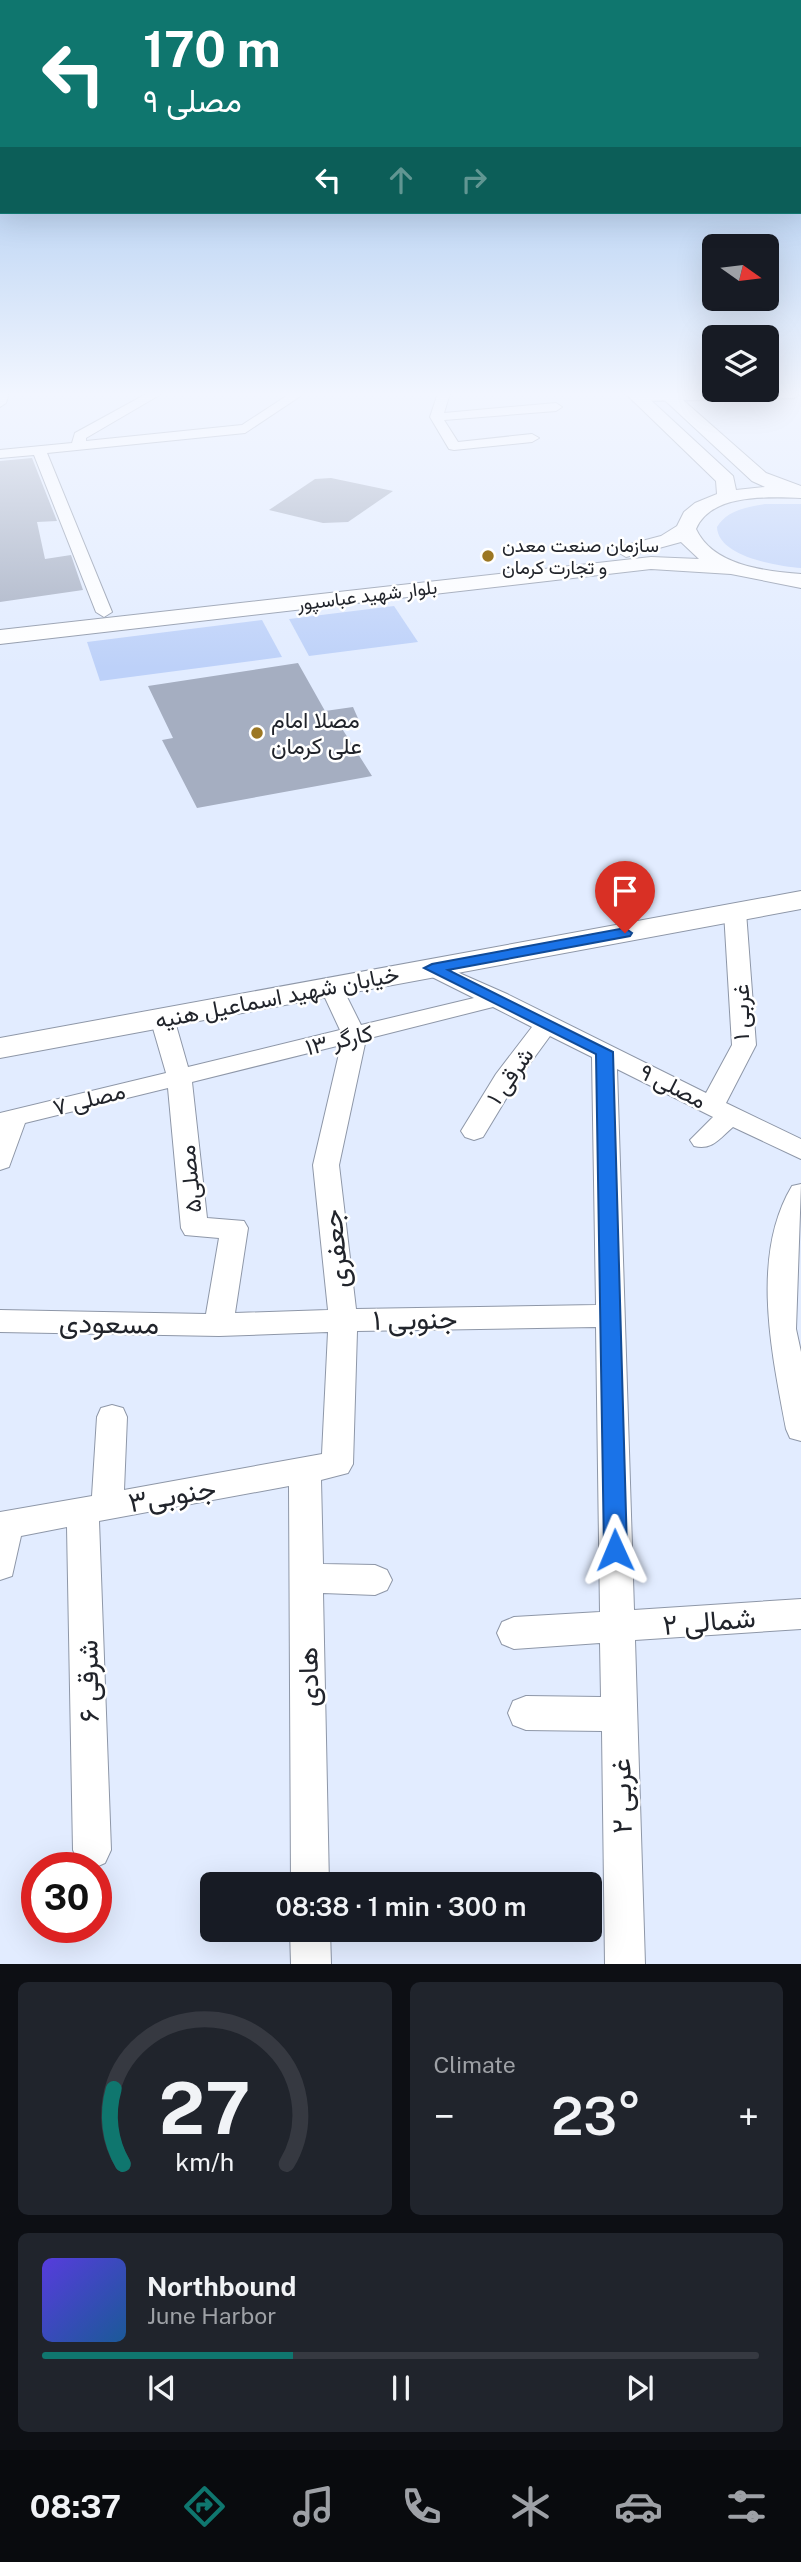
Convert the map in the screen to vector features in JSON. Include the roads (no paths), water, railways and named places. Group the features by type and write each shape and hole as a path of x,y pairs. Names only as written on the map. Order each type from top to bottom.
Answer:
{"main road":[{"path":"726,485 727,498"},
{"path":"778,485 797,492"},
{"name":"بلوار شهید عباسپور","path":"0,638 16,627 104,612 641,549 668,541 686,529 694,513 727,498 797,492"},
{"path":"686,529 690,541 702,553 734,568 801,581"},
{"name":"بلوار شهید عباسپور","path":"16,627 651,563 734,568"},
{"name":"خیابان شهید اسماعیل هنیه","path":"0,1048 801,900"}],"street":[{"path":"53,485 104,612"},
{"name":"۱ غربی","path":"703,1140 721,1110 744,1045 740,953 735,912"},
{"name":"مصلی ۹","path":"432,968 801,1150"},
{"path":"331,987 355,1037"},
{"name":"کارگر ۱۳","path":"179,1077 355,1037 499,999"},
{"path":"162,1018 179,1077"},
{"name":"۱ شرقی","path":"474,1131 505,1080 547,1023"},
{"name":"جعفری","path":"321,1467 343,1320 326,1165 355,1037"},
{"name":"۲ غربی","path":"604,1052 625,1964"},
{"name":"مصلی ۷","path":"7,1119 179,1077"},
{"name":"مصلی۵","path":"179,1077 195,1228 234,1228 219,1325"},
{"path":"0,1161 7,1119"},
{"path":"801,1193 786,1236 782,1329 801,1429"},
{"name":"۱ جنوبی","path":"219,1325 343,1320 610,1316"},
{"name":"مسعودی","path":"0,1321 219,1325"},
{"name":"۶ شرقی","path":"92,1850 95,1509 112,1417"},
{"name":"جنوبی۳","path":"4,1526 321,1467"},
{"name":"هادی","path":"310,1872 307,1578 321,1467"},
{"path":"0,1566 4,1526"},
{"path":"307,1578 375,1580"},
{"name":"۲ شمالی","path":"617,1629 801,1614"},
{"path":"514,1633 617,1629"},
{"path":"526,1713 620,1714"},
{"path":"310,1942 311,1964"}],"place":[{"name":"سازمان صنعت معدن و تجارت کرمان","path":"488,556"},
{"name":"مصلا امام علی کرمان","path":"257,733"}]}
